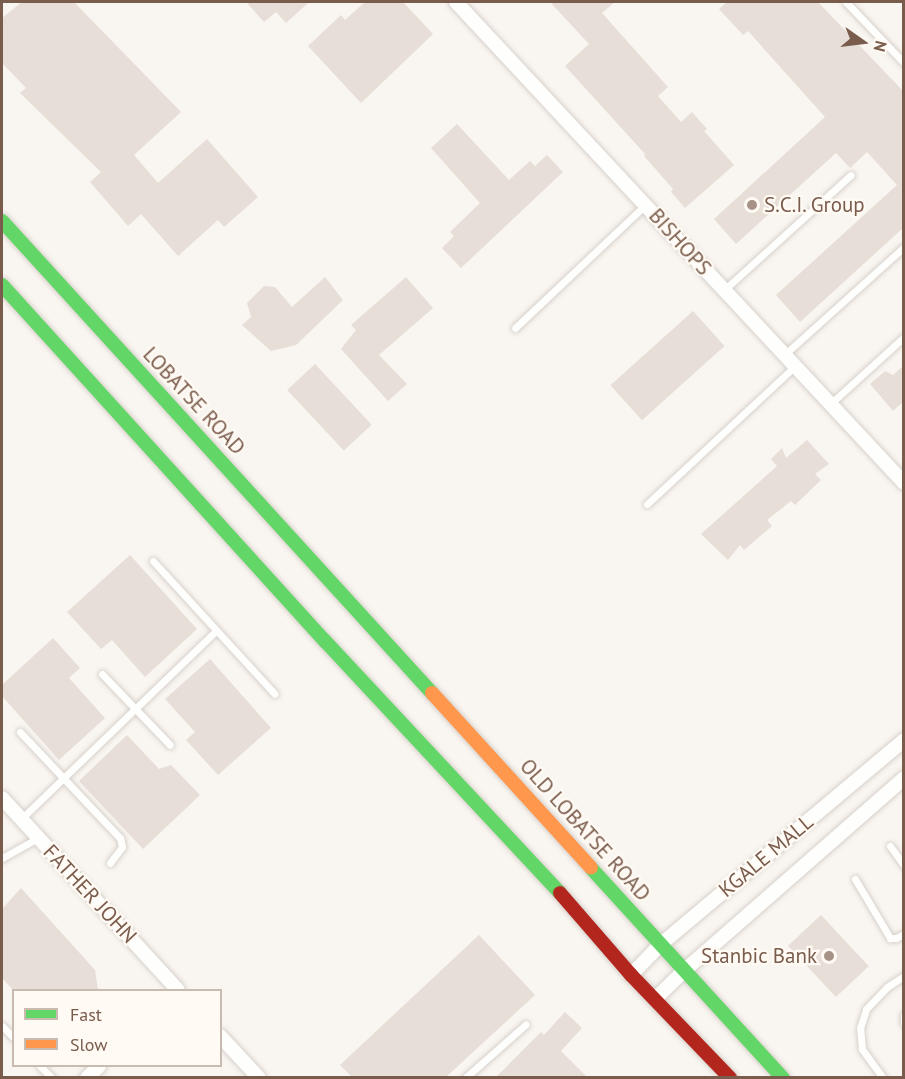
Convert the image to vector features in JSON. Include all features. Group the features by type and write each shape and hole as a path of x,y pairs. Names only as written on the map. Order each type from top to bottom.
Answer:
{"highway":[{"name":"LOBATSE ROAD","path":"2,221 357,608"},
{"path":"2,285 325,640 535,864 631,975 730,1077"},
{"name":"OLD LOBATSE ROAD","path":"357,608 660,945 686,969 783,1077"}],"street":[{"name":"BISHOPS","path":"456,2 646,204 829,405 901,475"},
{"name":"KGALE MALL","path":"631,975 660,945 903,740"},
{"name":"KGALE MALL","path":"655,999 903,778"},
{"name":"FATHER JOHN","path":"2,798 177,989"},
{"path":"222,1038 258,1077"}],"lane":[{"path":"846,2 903,63"},
{"path":"724,290 851,175"},
{"path":"515,328 646,204"},
{"path":"784,355 903,247"},
{"path":"829,405 903,337"},
{"path":"647,504 795,366"},
{"path":"153,561 275,694"},
{"path":"21,819 216,631"},
{"path":"102,674 171,745"},
{"path":"20,732 120,838 122,847 120,854 110,863"},
{"path":"2,858 38,838"},
{"path":"890,846 903,865"},
{"path":"855,879 888,935 897,939 903,934"},
{"path":"883,1077 862,1050 860,1028 866,1010 887,987 903,976"},
{"path":"903,1016 903,1023"},
{"path":"465,1077 526,1024"}],"building":[{"path":"22,2 74,2 181,112 134,155 158,183 207,139 258,197 224,227 218,220 178,256 141,214 128,226 90,182 101,172 20,93 26,88 2,63 2,18"},
{"path":"246,2 309,2 286,23 276,12 264,22"},
{"path":"365,2 403,2 433,34 361,103 308,46 341,15 345,20"},
{"path":"550,2 615,2 602,13 668,87 658,96 681,122 692,112 707,129 704,131 734,165 685,208 671,192 673,189 644,156 645,154 565,66 589,44"},
{"path":"727,2 818,2 903,91 903,228 800,322 776,295 897,185 867,152 850,168 836,153 736,244 714,219 825,117 748,31 743,35 719,9"},
{"path":"457,124 509,180 530,161 535,166 547,155 563,172 461,268 442,248 454,236 450,232 480,203 431,148"},
{"path":"325,277 343,300 296,345 271,351 242,325 251,317 247,303 264,286 275,287 292,307"},
{"path":"406,277 433,308 379,355 407,384 388,401 341,349 356,330 351,325"},
{"path":"693,311 724,346 642,420 611,385"},
{"path":"315,364 372,425 344,451 287,390"},
{"path":"903,366 903,402 893,411 870,384 885,371 893,375"},
{"path":"807,440 829,464 815,474 821,480 795,505 791,501 767,520 772,526 744,550 740,545 728,560 701,534 777,466 771,459 782,448 786,458"},
{"path":"130,555 197,629 145,677 112,640 101,649 67,612"},
{"path":"53,638 80,668 69,678 105,718 59,760 2,696 2,685"},
{"path":"210,659 271,728 218,775 186,740 195,732 165,699"},
{"path":"127,735 159,769 171,765 200,795 143,849 79,781"},
{"path":"21,888 95,970 98,989 12,989 2,978 2,909"},
{"name":"Stanbic Bank","path":"821,915 869,966 836,997 788,946"},
{"path":"479,935 535,995 446,1077 352,1077 340,1065"},
{"path":"565,1012 582,1028 561,1051 587,1077 496,1077 541,1032 544,1035"}],"traffic: fast":[{"path":"2,221 432,693"},
{"path":"2,285 325,641 560,893"},
{"path":"591,868 783,1078"}],"traffic: slow":[{"path":"432,693 591,868"}],"traffic: jam":[{"path":"560,893 631,975 730,1078"}],"place":[{"name":"S.C.I. Group","path":"752,205"},
{"name":"Stanbic Bank","path":"829,956"}]}
